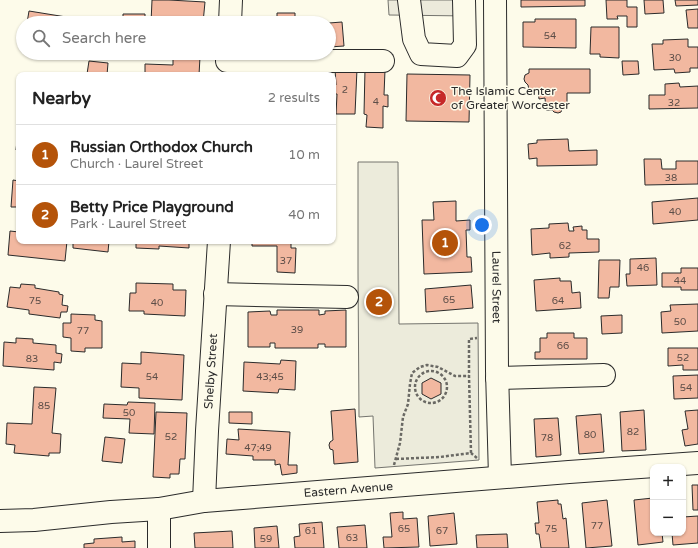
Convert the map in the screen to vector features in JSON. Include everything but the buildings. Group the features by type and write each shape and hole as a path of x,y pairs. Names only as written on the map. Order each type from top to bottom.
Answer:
{"street":[{"path":"230,16 231,0"},
{"path":"409,0 414,39 421,54 457,56 465,45 464,0"},
{"name":"Laurel Street","path":"495,0 497,378 500,477"},
{"path":"227,63 383,61"},
{"name":"Shelby Street","path":"204,501 206,430 218,244"},
{"path":"215,294 347,297"},
{"path":"497,378 604,375"},
{"name":"Eastern Avenue","path":"0,521 34,520 158,509 204,501 500,477 698,463"},
{"path":"158,509 159,548"}],"path":[{"path":"396,459 471,454 469,339 484,337"},
{"path":"393,470 400,443 403,417 408,404 412,373 420,367 428,365 438,367 455,376 469,376"},
{"path":"425,372 435,372 444,378 447,388 446,393 444,398 436,403 426,403 416,394 415,384 420,375 425,372"},
{"path":"410,384 415,384"}],"shaded area":[{"path":"388,0 471,0 470,16 389,15"},
{"path":"358,162 398,162 399,324 478,323 479,460 375,468 373,416 359,417"}],"place":[{"name":"The Islamic Center of Greater Worcester","path":"438,98"},
{"name":"Russian Orthodox Church","path":"445,243"},
{"name":"Betty Price Playground","path":"379,302"}]}
